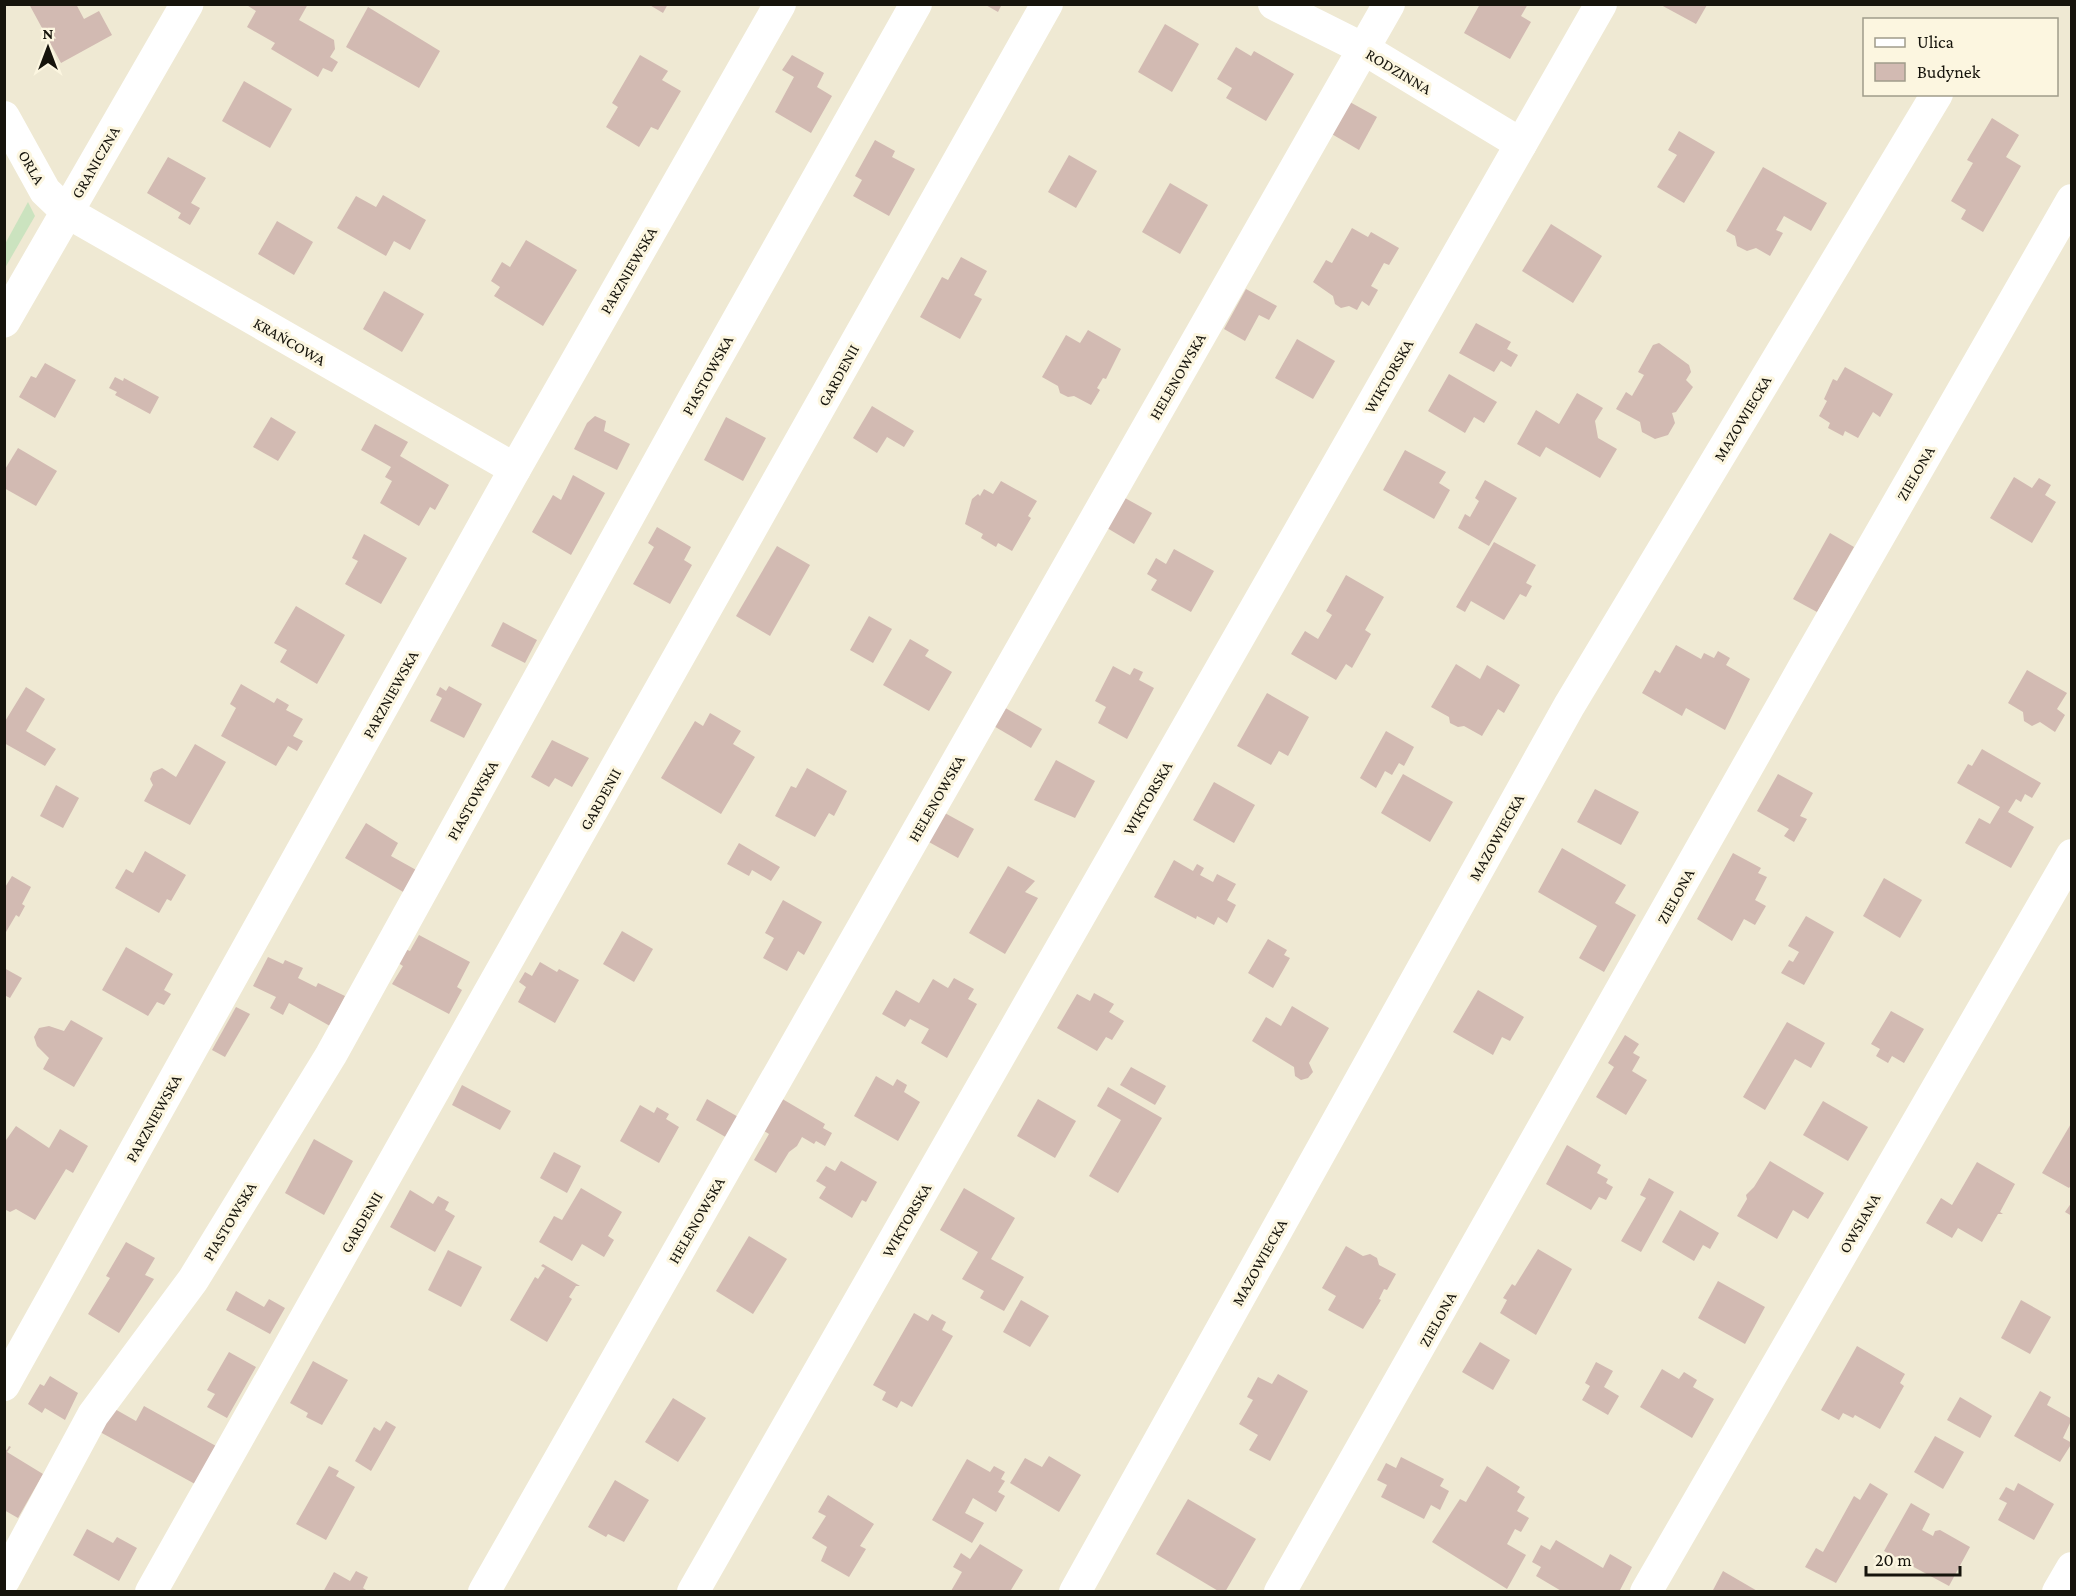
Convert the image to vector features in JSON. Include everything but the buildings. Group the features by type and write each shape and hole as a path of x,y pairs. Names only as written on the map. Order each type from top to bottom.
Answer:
{"street":[{"name":"GRANICZNA","path":"4,321 187,4"},
{"name":"PARZNIEWSKA","path":"4,1385 515,469 780,4"},
{"name":"PIASTOWSKA","path":"4,1580 93,1415 193,1280 331,1055 689,407 916,4"},
{"name":"GARDENII","path":"151,1592 1047,4"},
{"name":"RODZINNA","path":"1274,4 1364,49 1521,144"},
{"name":"HELENOWSKA","path":"484,1592 1389,4"},
{"name":"WIKTORSKA","path":"693,1592 1601,4"},
{"name":"MAZOWIECKA","path":"1075,1592 1569,706 1936,96"},
{"name":"ORLA","path":"4,117 45,191 67,212"},
{"name":"ZIELONA","path":"1280,1592 1804,667 2072,200"},
{"name":"KRAŃCOWA","path":"67,212 515,469"},
{"name":"OWSIANA","path":"1646,1592 2072,855"},
{"path":"2058,1592 2072,1568"}],"green space":[{"path":"28,202 35,216 5,268 5,244"}]}
